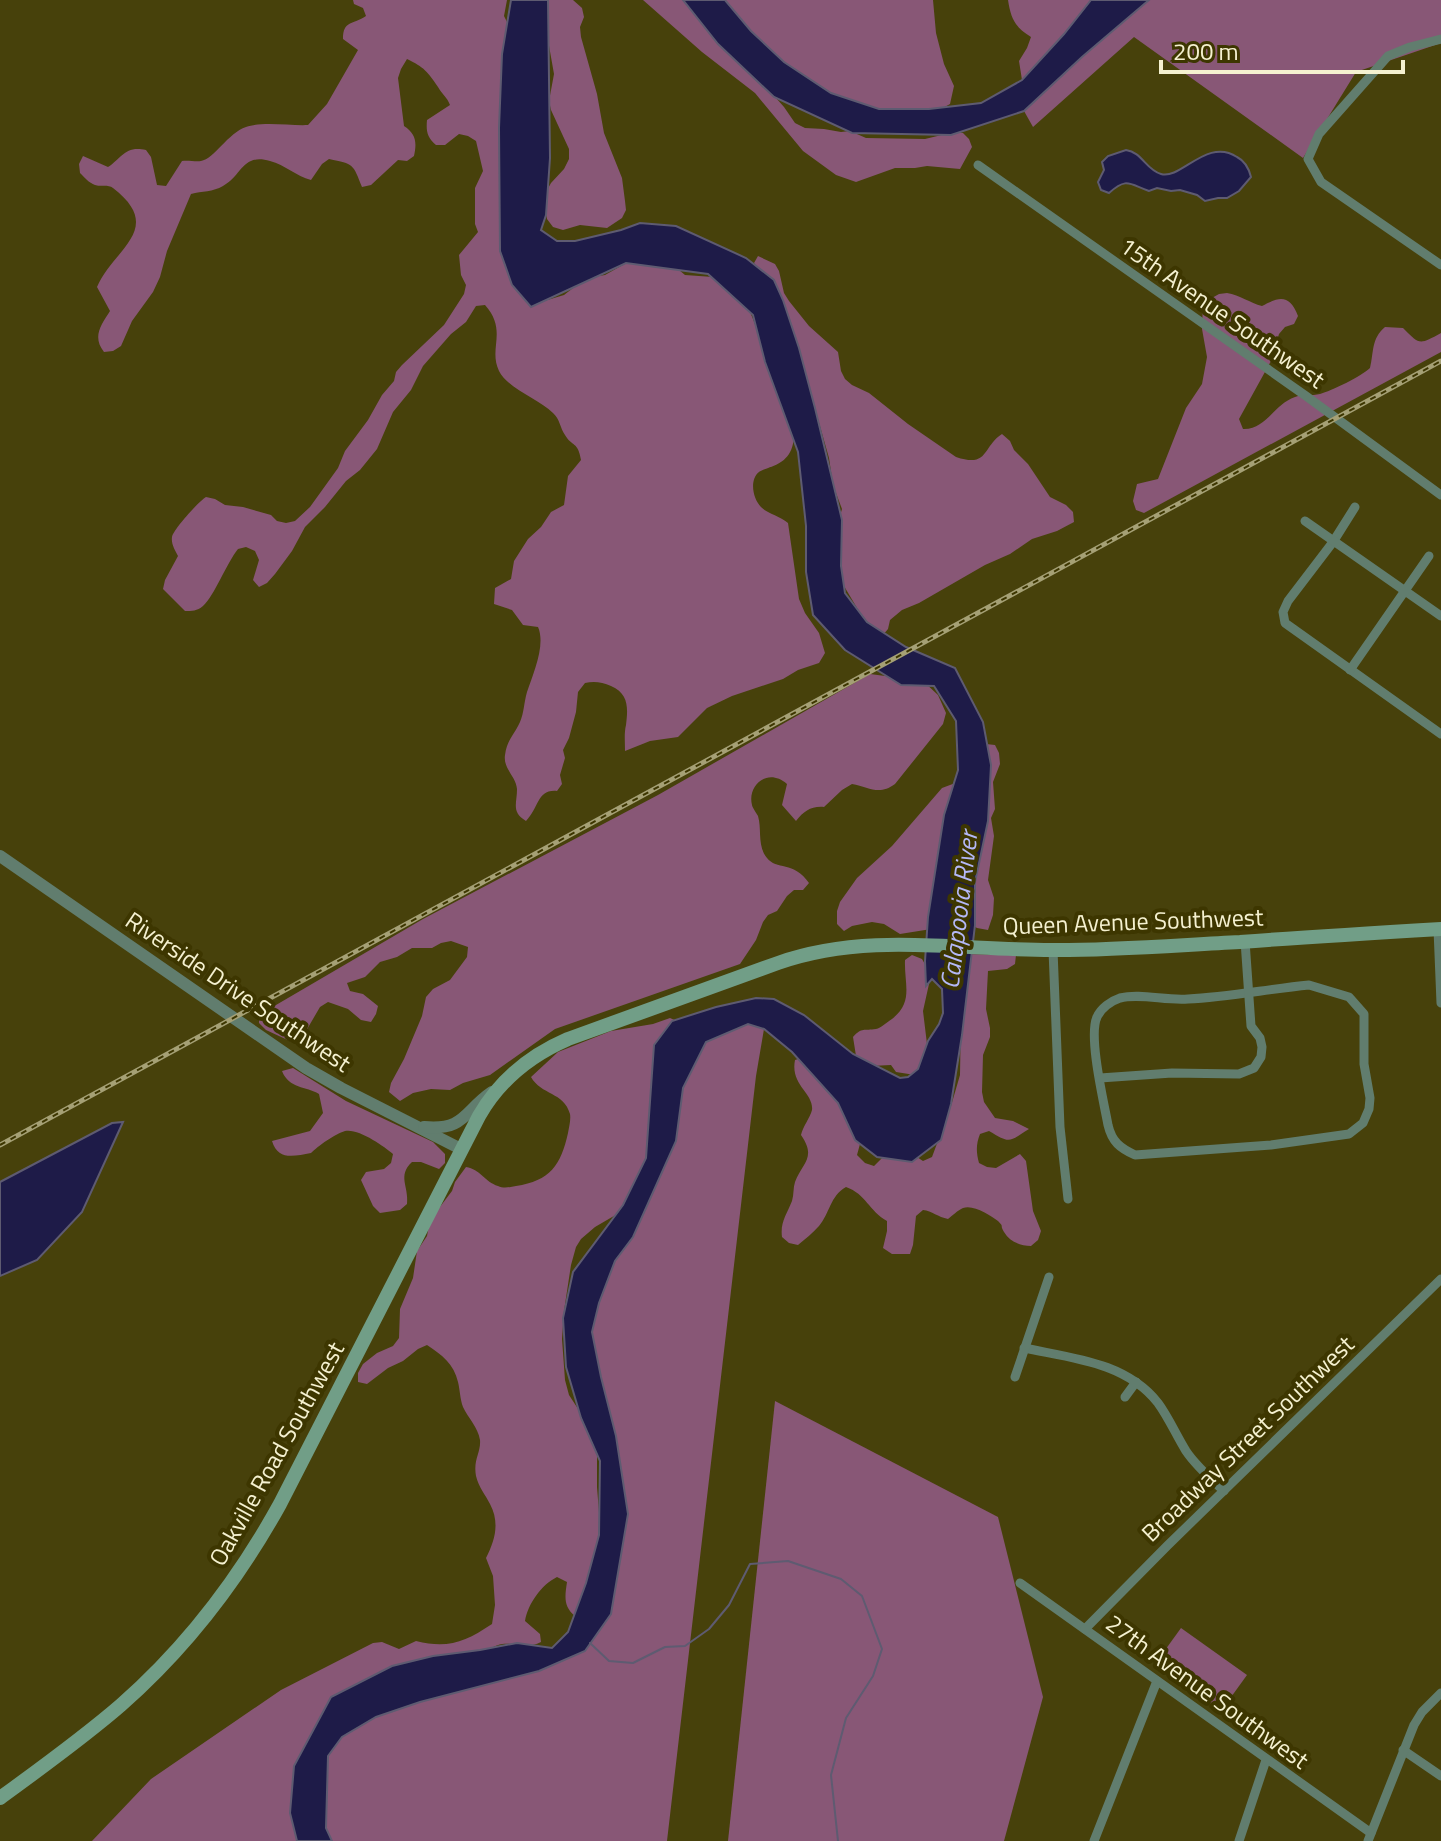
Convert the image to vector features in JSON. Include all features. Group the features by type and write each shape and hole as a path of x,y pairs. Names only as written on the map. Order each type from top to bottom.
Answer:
{"main road":[{"name":"Queen Avenue Southwest","path":"461,1149 483,1108 498,1089 538,1054 568,1039 806,954 869,945 912,944 1053,950 1109,949 1439,929"},
{"name":"Oakville Road Southwest","path":"0,1798 94,1727 137,1690 193,1633 230,1586 280,1504 461,1149"}],"street":[{"path":"1441,39 1388,56 1319,134 1308,159 1321,182 1441,265"},
{"name":"15th Avenue Southwest","path":"978,165 1441,495"},
{"path":"1355,507 1333,542 1299,585 1283,612 1285,623 1441,734"},
{"path":"1305,521 1441,616"},
{"path":"1350,670 1429,556"},
{"name":"Riverside Drive Southwest","path":"0,856 284,1054 341,1088 461,1149"},
{"path":"1439,929 1441,1003"},
{"path":"1100,1078 1172,1073 1239,1074 1254,1068 1261,1057 1262,1047 1260,1038 1251,1026 1245,941"},
{"path":"1053,950 1060,1127 1068,1199"},
{"path":"1309,985 1349,997 1364,1014 1364,1064 1369,1109 1363,1123 1349,1134 1135,1155 1116,1144 1111,1136 1100,1078 1094,1032 1096,1018 1112,1002 1131,997 1215,998 1309,985"},
{"path":"417,1127 453,1125 468,1116 480,1100 498,1089"},
{"path":"1015,1377 1049,1277"},
{"name":"Broadway Street Southwest","path":"1085,1629 1441,1279"},
{"path":"1024,1348 1101,1364 1136,1382 1158,1403 1187,1452 1224,1491"},
{"path":"1125,1397 1136,1382"},
{"name":"27th Avenue Southwest","path":"1020,1583 1370,1837"},
{"path":"1094,1841 1157,1681"},
{"path":"1370,1837 1418,1718 1441,1693"},
{"path":"1403,1750 1441,1776"},
{"path":"1239,1841 1266,1760"}],"shaded area":[{"path":"353,0 507,0 504,16 508,24 515,285 526,301 534,304 564,295 586,278 605,275 637,257 679,270 685,275 713,277 743,296 794,433 789,454 782,462 756,475 753,490 761,507 788,523 799,599 819,633 825,653 819,663 707,708 678,737 650,741 625,751 627,713 624,697 608,685 585,683 578,692 576,712 563,750 562,784 557,791 542,796 526,821 517,811 516,784 505,755 521,719 538,660 540,634 538,627 523,625 512,610 494,604 495,588 511,579 514,561 528,539 551,512 564,505 568,476 581,460 578,450 565,435 555,415 509,383 499,371 495,355 497,331 492,314 485,305 476,306 466,322 423,366 411,390 393,412 377,449 305,527 292,551 267,583 259,587 253,580 259,560 255,551 246,547 238,549 212,595 199,609 185,611 163,589 178,556 172,542 173,533 206,497 225,505 271,515 277,521 286,523 295,521 310,507 394,381 396,372 444,325 464,294 466,285 461,275 459,255 478,232 475,224 475,188 483,171 476,141 459,134 445,145 436,145 429,136 427,120 450,105 428,74 407,59 401,69 398,78 404,126 415,139 414,156 407,161 398,160 371,185 362,187 352,166 329,159 311,180 261,159 248,163 219,188 191,194 167,251 160,277 132,321 121,346 104,352 100,347 98,336 110,311 97,287 131,239 135,215 128,202 113,188 97,186 80,173 79,164 83,156 108,167 128,151 146,150 151,157 157,185 166,186 182,161 206,159 239,130 253,125 308,125 327,104 358,50 343,39 347,26 366,16 363,8 354,4"},
{"path":"545,0 573,0 582,8 581,37 604,133 622,178 625,201 626,210 622,218 607,228 580,225 563,230 553,227 547,219 546,192 564,169 569,159 569,149 549,101 554,74"},
{"path":"643,0 689,0 795,123 805,128 850,131 866,138 925,139 963,133 972,147 960,169 927,166 895,168 856,182 836,175 803,151 755,93"},
{"path":"714,0 933,0 936,33 954,86 950,104 941,109 898,117 822,102"},
{"path":"1008,0 1091,0 1022,80 1019,61 1031,37 1015,22"},
{"path":"1149,0 1441,0 1441,43 1356,72 1303,158 1134,37 1033,127 1024,111"},
{"path":"758,256 775,264 789,301 809,326 838,352 841,371 852,385 869,393 956,457 967,460 980,458 1002,434 1028,464 1050,497 1073,512 1074,522 1032,539 1010,554 902,610 890,620 882,636 875,631 841,581 837,526 842,509 833,485 829,458 769,284 754,263"},
{"path":"1227,293 1262,306 1284,299 1292,304 1298,316 1294,324 1285,327 1279,334 1271,361 1239,419 1243,429 1258,425 1288,400 1317,395 1366,371 1370,368 1375,341 1385,327 1403,328 1420,341 1441,333 1441,352 1144,513 1136,510 1133,501 1137,484 1158,479 1186,408 1202,384 1207,357 1202,329 1203,303"},
{"path":"870,674 923,681 938,695 946,713 943,724 889,788 874,790 852,784 824,807 808,810 796,821 782,805 787,784 773,777 756,785 751,798 758,816 764,853 771,862 797,872 809,883 803,890 794,890 777,911 768,915 740,964 555,1029 490,1075 450,1090 431,1089 413,1093 400,1101 389,1092 391,1083 422,1016 426,997 433,989 450,980 467,957 468,947 451,941 432,948 412,948 380,962 365,977 347,983 350,991 363,994 378,1006 371,1022 361,1020 348,1009 328,1002 320,1007 306,1031 292,1042 266,1030 259,1023 259,1014 266,1007 276,1005 423,919 658,795"},
{"path":"986,744 995,745 1000,764 993,782 995,809 991,818 994,836 988,880 994,898 988,930 969,923 900,934 884,924 872,922 844,931 837,924 837,911 857,878 892,846 942,788 958,782"},
{"path":"962,954 1016,955 1015,964 1007,969 988,971 986,1009 990,1037 983,1055 982,1092 984,1102 995,1118 1013,1121 1029,1129 1009,1140 989,1131 980,1134 977,1152 979,1163 987,1167 996,1168 1020,1154 1026,1161 1033,1211 1041,1231 1038,1240 1031,1246 1016,1243 1006,1235 998,1221 972,1208 961,1209 948,1219 923,1210 916,1216 910,1254 892,1254 883,1248 887,1221 846,1187 837,1195 814,1231 798,1245 789,1243 782,1237 782,1227 795,1182 807,1160 808,1149 801,1135 812,1110 812,1104 796,1076 795,1060 804,1057 866,1136 857,1155 865,1163 874,1166 884,1156 908,1151 923,1161 932,1157 960,1075"},
{"path":"912,955 922,959 931,975 923,1011 927,1044 925,1062 915,1075 896,1072 891,1065 871,1066 856,1056 853,1037 861,1031 880,1027 899,1013 906,999 905,960"},
{"path":"670,1018 679,1022 654,1047 658,1073 646,1161 619,1213 581,1239 571,1265 562,1339 565,1380 569,1395 584,1418 597,1455 601,1537 600,1556 575,1616 567,1605 567,1582 557,1577 532,1602 525,1621 540,1634 541,1642 534,1645 501,1644 487,1651 331,1697 290,1813 297,1841 92,1841 151,1779 281,1690 373,1643 382,1642 399,1649 416,1641 447,1644 465,1639 492,1624 495,1605 493,1576 486,1558 494,1538 495,1518 476,1476 479,1435 463,1407 454,1370 427,1345 367,1384 358,1382 358,1373 363,1364 393,1346 399,1338 400,1309 413,1278 417,1251 427,1236 430,1220 466,1167 493,1184 507,1188 537,1180 557,1163 565,1144 570,1114 563,1101 540,1087 531,1077 558,1052 611,1031"},
{"path":"748,1024 764,1029 667,1841 332,1841 326,1828 328,1756 341,1737 376,1717 420,1702 539,1671 611,1614 601,1377 592,1332 615,1260 633,1237 676,1141 683,1088 706,1042"},
{"path":"293,1068 346,1101 433,1142 445,1154 445,1163 439,1169 412,1162 404,1177 407,1204 400,1210 380,1213 373,1206 361,1180 366,1172 384,1169 391,1163 393,1154 377,1142 357,1132 345,1131 311,1153 287,1156 278,1152 272,1141 310,1131 323,1113 319,1094 293,1084 285,1077 282,1071"},
{"path":"775,1401 998,1517 1043,1697 1004,1841 728,1841"},
{"path":"1181,1628 1247,1675 1221,1711 1155,1664"}],"water":[{"name":"Calapooia River","path":"511,0 548,0 550,158 546,215 541,230 557,241 575,241 640,223 676,226 746,258 774,280 799,348 842,520 841,566 845,593 867,622 906,647 955,668 983,722 991,765 988,821 975,882 975,925 962,1035 951,1104 941,1140 912,1162 877,1157 855,1140 838,1103 792,1052 764,1029 748,1024 706,1042 683,1088 676,1141 633,1237 615,1261 592,1332 616,1436 628,1514 611,1614 585,1651 539,1671 420,1702 376,1717 342,1737 328,1756 326,1828 332,1841 297,1841 290,1813 294,1766 331,1697 392,1666 433,1656 517,1643 552,1648 568,1632 599,1535 600,1461 581,1418 566,1367 563,1318 573,1272 623,1205 646,1158 654,1045 672,1021 756,998 774,999 804,1015 853,1054 900,1078 908,1077 918,1069 943,1013 942,989 932,979 926,986 925,961 928,917 944,815 958,770 956,721 934,686 901,685 845,650 813,615 806,572 806,526 798,452 765,362 753,315 708,274 626,263 531,307 512,285 500,251 499,128 502,54"},
{"path":"683,0 725,0 751,31 784,62 831,93 879,109 929,109 981,103 1022,80 1091,0 1149,0 1024,111 951,135 852,133 774,97 718,44"},
{"path":"1126,150 1161,174 1177,171 1205,155 1226,152 1242,161 1251,177 1239,191 1227,198 1205,201 1180,190 1157,188 1149,191 1128,183 1109,193 1101,190 1098,182 1104,170 1102,162 1108,156"},
{"path":"123,1122 82,1212 37,1260 0,1276 0,1182 112,1123"}],"waterway":[{"path":"590,1643 609,1661 633,1663 665,1647 685,1646 709,1629 729,1605 750,1564 788,1561 841,1579 862,1596 882,1649 873,1676 846,1718 831,1775 838,1841"}],"railway":[{"path":"0,1145 1441,361"}]}
